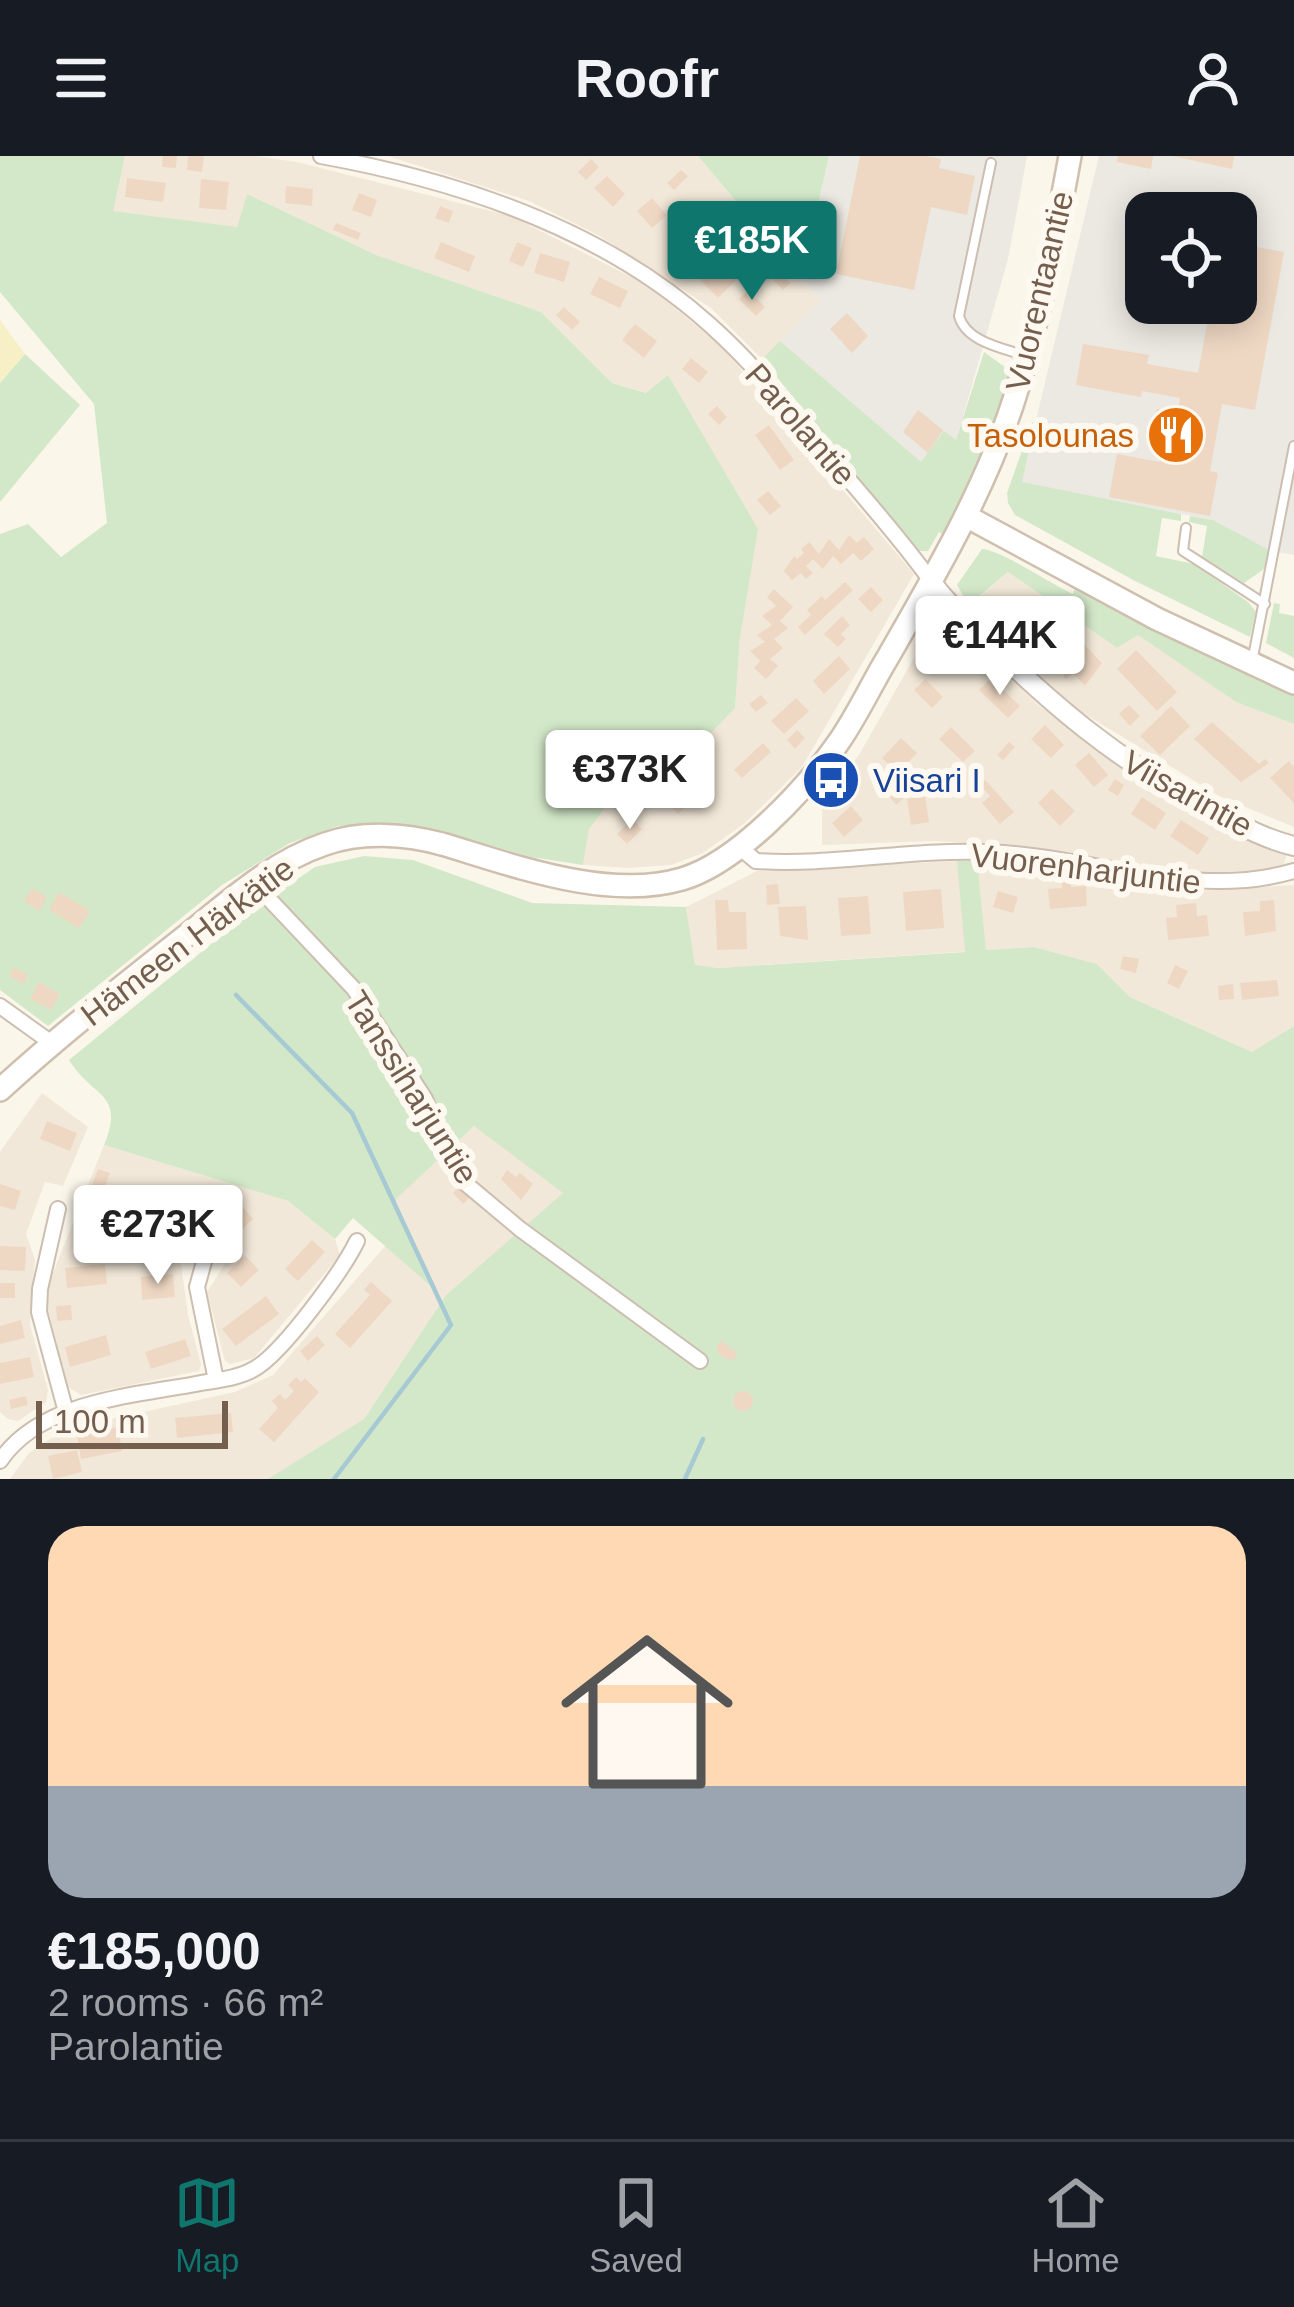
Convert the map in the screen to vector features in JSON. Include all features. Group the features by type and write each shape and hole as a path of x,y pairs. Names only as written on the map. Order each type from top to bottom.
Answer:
{"main road":[{"name":"Vuorentaantie","path":"738,846 804,785 842,738 966,516 999,442 1027,356 1070,156"},
{"path":"966,516 1294,683"},
{"name":"Hämeen Härkätie","path":"0,1090 254,883 306,851 354,837 381,835 437,843 538,873 622,884 679,880 710,867 738,846"}],"street":[{"name":"Parolantie","path":"321,156 397,172 525,214 649,277 709,323 776,391 931,581"},
{"name":"Viisarintie","path":"931,581 1013,669 1104,745 1148,776 1250,830 1294,847"},
{"name":"Vuorenharjuntie","path":"738,846 756,861 988,852 1224,884 1294,871"},
{"name":"Tanssiharjuntie","path":"254,883 354,989 425,1100 446,1154 465,1183 520,1229 700,1360"},
{"path":"0,1006 53,1044"},
{"path":"58,1209 39,1312 66,1412"},
{"path":"3,1450 66,1412 251,1372 348,1259 357,1240"},
{"path":"205,1258 197,1287 216,1380"}],"lane":[{"path":"991,163 959,316 972,334 1027,356"},
{"path":"1250,664 1294,446"},
{"path":"1186,528 1183,551 1265,604"}],"shaded area":[{"path":"125,156 256,156 297,162 511,216 649,286 723,348 914,574 802,767 745,823 703,853 671,865 583,865 589,829 605,808 649,797 735,707 740,637 669,376 647,393 612,383 541,312 375,255 247,194 237,228 112,211"},
{"path":"388,156 698,156 820,302 762,359 711,308 598,235 529,201"},
{"path":"829,156 1027,156 1008,259 956,441 929,453 921,463 780,341 820,302 801,279"},
{"path":"1099,156 1294,156 1294,555 1267,550 1213,520 1021,483"},
{"path":"1008,572 1117,648 1138,634 1236,702 1294,724 1294,827 1219,796 1067,703 972,604"},
{"path":"953,625 1037,704 1138,781 1180,807 1287,854 1282,870 1229,878 988,844 822,845 822,803 859,755 932,626"},
{"path":"957,861 1193,891 1294,885 1294,1026 1252,1052 1130,997 1097,964 1034,947 695,966 686,907 757,871"},
{"path":"42,1093 88,1127 63,1186 45,1182 26,1234 35,1260 30,1325 48,1390 46,1402 18,1421 0,1412 0,1152"},
{"path":"475,1125 564,1193 446,1295 364,1419 269,1479 10,1479 29,1453 65,1429 235,1392 273,1375 386,1245 397,1197"},
{"path":"104,1145 288,1201 335,1239 340,1255 254,1358 225,1361 207,1292 233,1251 197,1233 181,1263 199,1371 81,1395 68,1387 48,1309 49,1283"}],"green space":[{"path":"0,156 125,156 113,211 237,227 247,194 376,255 541,312 612,383 646,393 668,375 758,529 740,637 735,708 649,797 605,808 589,829 583,865 531,857 431,828 338,826 290,843 222,885 48,1026 0,990 0,534 28,524 61,557 107,523 94,404 0,292"},
{"path":"698,156 829,156 801,279"},
{"path":"780,341 921,462 944,431 956,440 984,352 1009,370 1003,408 985,453 945,536 939,532 928,551 919,551 762,359"},
{"path":"25,354 80,405 0,502 0,383"},
{"path":"1032,422 1022,482 1181,514 1181,521 1162,518 1156,556 1194,564 1248,602 1256,612 1250,637 1015,515 1007,493"},
{"path":"1190,516 1213,520 1269,550 1264,569 1244,583 1202,557 1207,526 1189,522"},
{"path":"982,549 1073,594 1081,591 1294,694 1294,724 1236,702 1138,635 1117,648 1008,572 969,605 957,585"},
{"path":"1274,603 1280,604 1279,613 1294,616 1294,658 1266,643"},
{"path":"364,856 413,860 532,903 686,907 695,965 718,968 965,952 957,861 977,861 986,950 1034,947 1097,964 1130,997 1252,1052 1294,1026 1294,1479 268,1479 364,1419 446,1295 563,1193 474,1126 395,1205 434,1289 353,1218 335,1239 288,1201 104,1145 110,1128 109,1105 69,1060 254,909 315,867"}],"sand":[{"path":"0,320 25,354 0,383"}],"building":[{"path":"163,156 177,156 176,168 162,167"},
{"path":"188,156 204,156 202,172 187,170"},
{"path":"860,156 926,156 941,159 939,168 975,176 967,215 931,207 914,290 836,274"},
{"path":"1118,156 1153,156 1151,169 1117,162"},
{"path":"1173,156 1234,156 1232,169"},
{"path":"591,159 599,167 586,180 578,172"},
{"path":"681,170 688,176 674,190 667,183"},
{"path":"607,176 625,194 613,207 594,188"},
{"path":"127,178 166,183 163,202 125,197"},
{"path":"201,179 229,182 226,210 199,208"},
{"path":"286,186 313,189 312,206 285,203"},
{"path":"359,193 377,200 371,217 352,210"},
{"path":"652,198 667,215 652,228 637,211"},
{"path":"440,206 453,211 449,223 435,218"},
{"path":"336,223 361,233 358,240 333,230"},
{"path":"708,225 723,239 712,249 698,235"},
{"path":"441,242 475,256 469,272 434,258"},
{"path":"517,242 532,248 523,267 509,261"},
{"path":"1257,247 1284,252 1255,410 1222,404 1210,471 1218,473 1210,516 1109,497 1117,454 1160,462 1167,421 1155,419 1157,409 1178,411 1180,398 1142,391 1141,397 1076,385 1083,344 1149,355 1147,364 1198,373 1207,324 1257,324"},
{"path":"540,253 570,262 564,282 534,273"},
{"path":"714,257 737,279 718,298 696,276"},
{"path":"773,266 790,283 783,290 766,272"},
{"path":"599,277 628,291 620,308 590,294"},
{"path":"748,290 765,307 756,316 739,299"},
{"path":"564,307 580,322 572,330 556,315"},
{"path":"847,313 868,336 852,353 830,329"},
{"path":"635,324 657,341 644,358 622,340"},
{"path":"691,358 708,372 699,383 682,369"},
{"path":"717,406 727,417 719,425 708,414"},
{"path":"918,410 943,430 928,453 903,432"},
{"path":"769,425 794,460 780,470 755,435"},
{"path":"768,491 781,506 770,515 757,500"},
{"path":"849,535 857,543 864,537 874,549 861,561 853,553 841,564 833,556 823,569 813,559 806,566 813,573 806,579 801,573 792,580 784,571 809,542 819,554 829,539 839,550"},
{"path":"845,582 853,590 805,635 798,627 811,615 807,610"},
{"path":"871,587 883,600 871,612 858,599"},
{"path":"774,589 793,607 780,621 788,628 774,639 783,648 770,659 778,666 766,679 754,668 760,661 750,651 765,642 757,635 772,625 762,616 776,606 767,597"},
{"path":"1040,599 1102,663 1085,686 1073,673 1066,679 1063,676 1069,669 1055,655 1049,662 1045,658 1052,652 1039,639 1032,645 1029,642 1035,635 1022,622 1016,628 1013,625"},
{"path":"842,616 850,625 838,647 824,634"},
{"path":"926,640 938,652 929,660 917,649"},
{"path":"1136,650 1177,692 1157,711 1117,669"},
{"path":"839,656 850,669 824,694 813,681"},
{"path":"991,678 1020,706 1008,718 979,690"},
{"path":"925,679 943,697 932,708 914,690"},
{"path":"761,695 768,703 756,712 749,704"},
{"path":"796,698 809,711 784,734 771,721"},
{"path":"1129,705 1140,716 1130,726 1119,714"},
{"path":"1171,706 1190,726 1160,755 1140,736"},
{"path":"1212,722 1259,764 1265,759 1269,763 1241,782 1194,739"},
{"path":"1045,725 1064,745 1051,758 1031,739"},
{"path":"951,727 975,751 963,762 939,739"},
{"path":"797,730 805,738 795,749 787,740"},
{"path":"901,738 917,753 898,773 882,758"},
{"path":"1009,742 1015,747 1003,760 997,755"},
{"path":"763,743 771,752 742,778 734,770"},
{"path":"1089,753 1108,775 1094,787 1075,765"},
{"path":"1289,761 1294,767 1294,803 1270,778"},
{"path":"1115,779 1124,785 1118,796 1108,790"},
{"path":"985,780 1014,812 1000,824 982,803 990,796 980,785"},
{"path":"684,786 696,798 678,814 667,802"},
{"path":"902,788 907,795 896,805 890,797"},
{"path":"1052,789 1075,811 1060,826 1038,803"},
{"path":"925,796 929,822 911,825 907,799"},
{"path":"1142,797 1166,813 1155,830 1131,814"},
{"path":"851,806 863,820 844,837 832,823"},
{"path":"632,819 642,829 627,844 617,834"},
{"path":"1181,820 1209,838 1198,855 1170,836"},
{"path":"1070,880 1071,887 1086,886 1087,906 1050,909 1048,889 1062,888 1062,881"},
{"path":"778,884 780,904 767,905 766,885"},
{"path":"32,888 47,897 39,911 24,901"},
{"path":"941,889 944,928 906,931 903,892"},
{"path":"998,891 1018,897 1013,913 993,907"},
{"path":"59,892 90,911 79,928 49,910"},
{"path":"868,896 871,934 841,936 838,898"},
{"path":"715,900 728,900 729,912 746,912 747,949 717,950"},
{"path":"1274,900 1276,931 1245,936 1243,912 1260,911 1260,901"},
{"path":"1196,903 1197,916 1207,915 1209,936 1168,940 1166,918 1177,917 1176,905"},
{"path":"806,906 808,940 780,936 778,907"},
{"path":"1123,956 1139,959 1136,973 1120,969"},
{"path":"1175,965 1188,971 1179,989 1167,983"},
{"path":"14,967 28,975 24,984 9,976"},
{"path":"1277,980 1279,996 1242,1000 1240,983"},
{"path":"39,982 60,994 51,1010 30,999"},
{"path":"1233,984 1234,999 1219,1000 1218,986"},
{"path":"47,1121 77,1133 70,1151 40,1139"},
{"path":"98,1169 110,1173 103,1192 91,1188"},
{"path":"507,1170 533,1184 521,1200 501,1179"},
{"path":"0,1184 21,1191 15,1210 0,1206"},
{"path":"460,1186 471,1196 463,1204 453,1193"},
{"path":"239,1203 253,1219 238,1233 224,1217"},
{"path":"87,1208 111,1216 104,1237 79,1229"},
{"path":"312,1240 325,1252 298,1281 285,1269"},
{"path":"0,1246 26,1247 25,1271 0,1270"},
{"path":"245,1255 259,1270 241,1287 227,1273"},
{"path":"105,1264 107,1284 67,1288 65,1268"},
{"path":"173,1274 175,1297 142,1300 141,1277"},
{"path":"371,1282 392,1301 350,1348 335,1334 370,1295 364,1290"},
{"path":"0,1283 15,1283 15,1298 0,1298"},
{"path":"266,1296 279,1314 236,1346 222,1329"},
{"path":"71,1305 72,1320 57,1321 56,1306"},
{"path":"21,1320 25,1338 0,1344 0,1326"},
{"path":"106,1335 111,1355 70,1367 65,1347"},
{"path":"317,1336 325,1345 308,1361 300,1351"},
{"path":"185,1339 191,1356 151,1369 145,1352"},
{"path":"721,1340 738,1354 732,1361 716,1347"},
{"path":"30,1357 34,1377 0,1384 0,1363"},
{"path":"296,1377 301,1382 305,1378 319,1392 274,1442 259,1429 278,1408 272,1401 280,1394 285,1400 294,1391 288,1385"},
{"path":"743,1391 753,1401 743,1411 733,1401"},
{"path":"26,1396 28,1405 11,1409 9,1400"},
{"path":"231,1413 233,1432 177,1438 175,1418"},
{"path":"118,1427 122,1451 81,1459 77,1435"},
{"path":"77,1450 82,1472 53,1479 48,1456"}],"waterway":[{"path":"236,995 352,1113 451,1325 334,1479"},
{"path":"685,1479 703,1439"}],"place":[{"name":"Tasolounas","path":"1176,435"},
{"name":"Viisari I","path":"831,780"}]}
